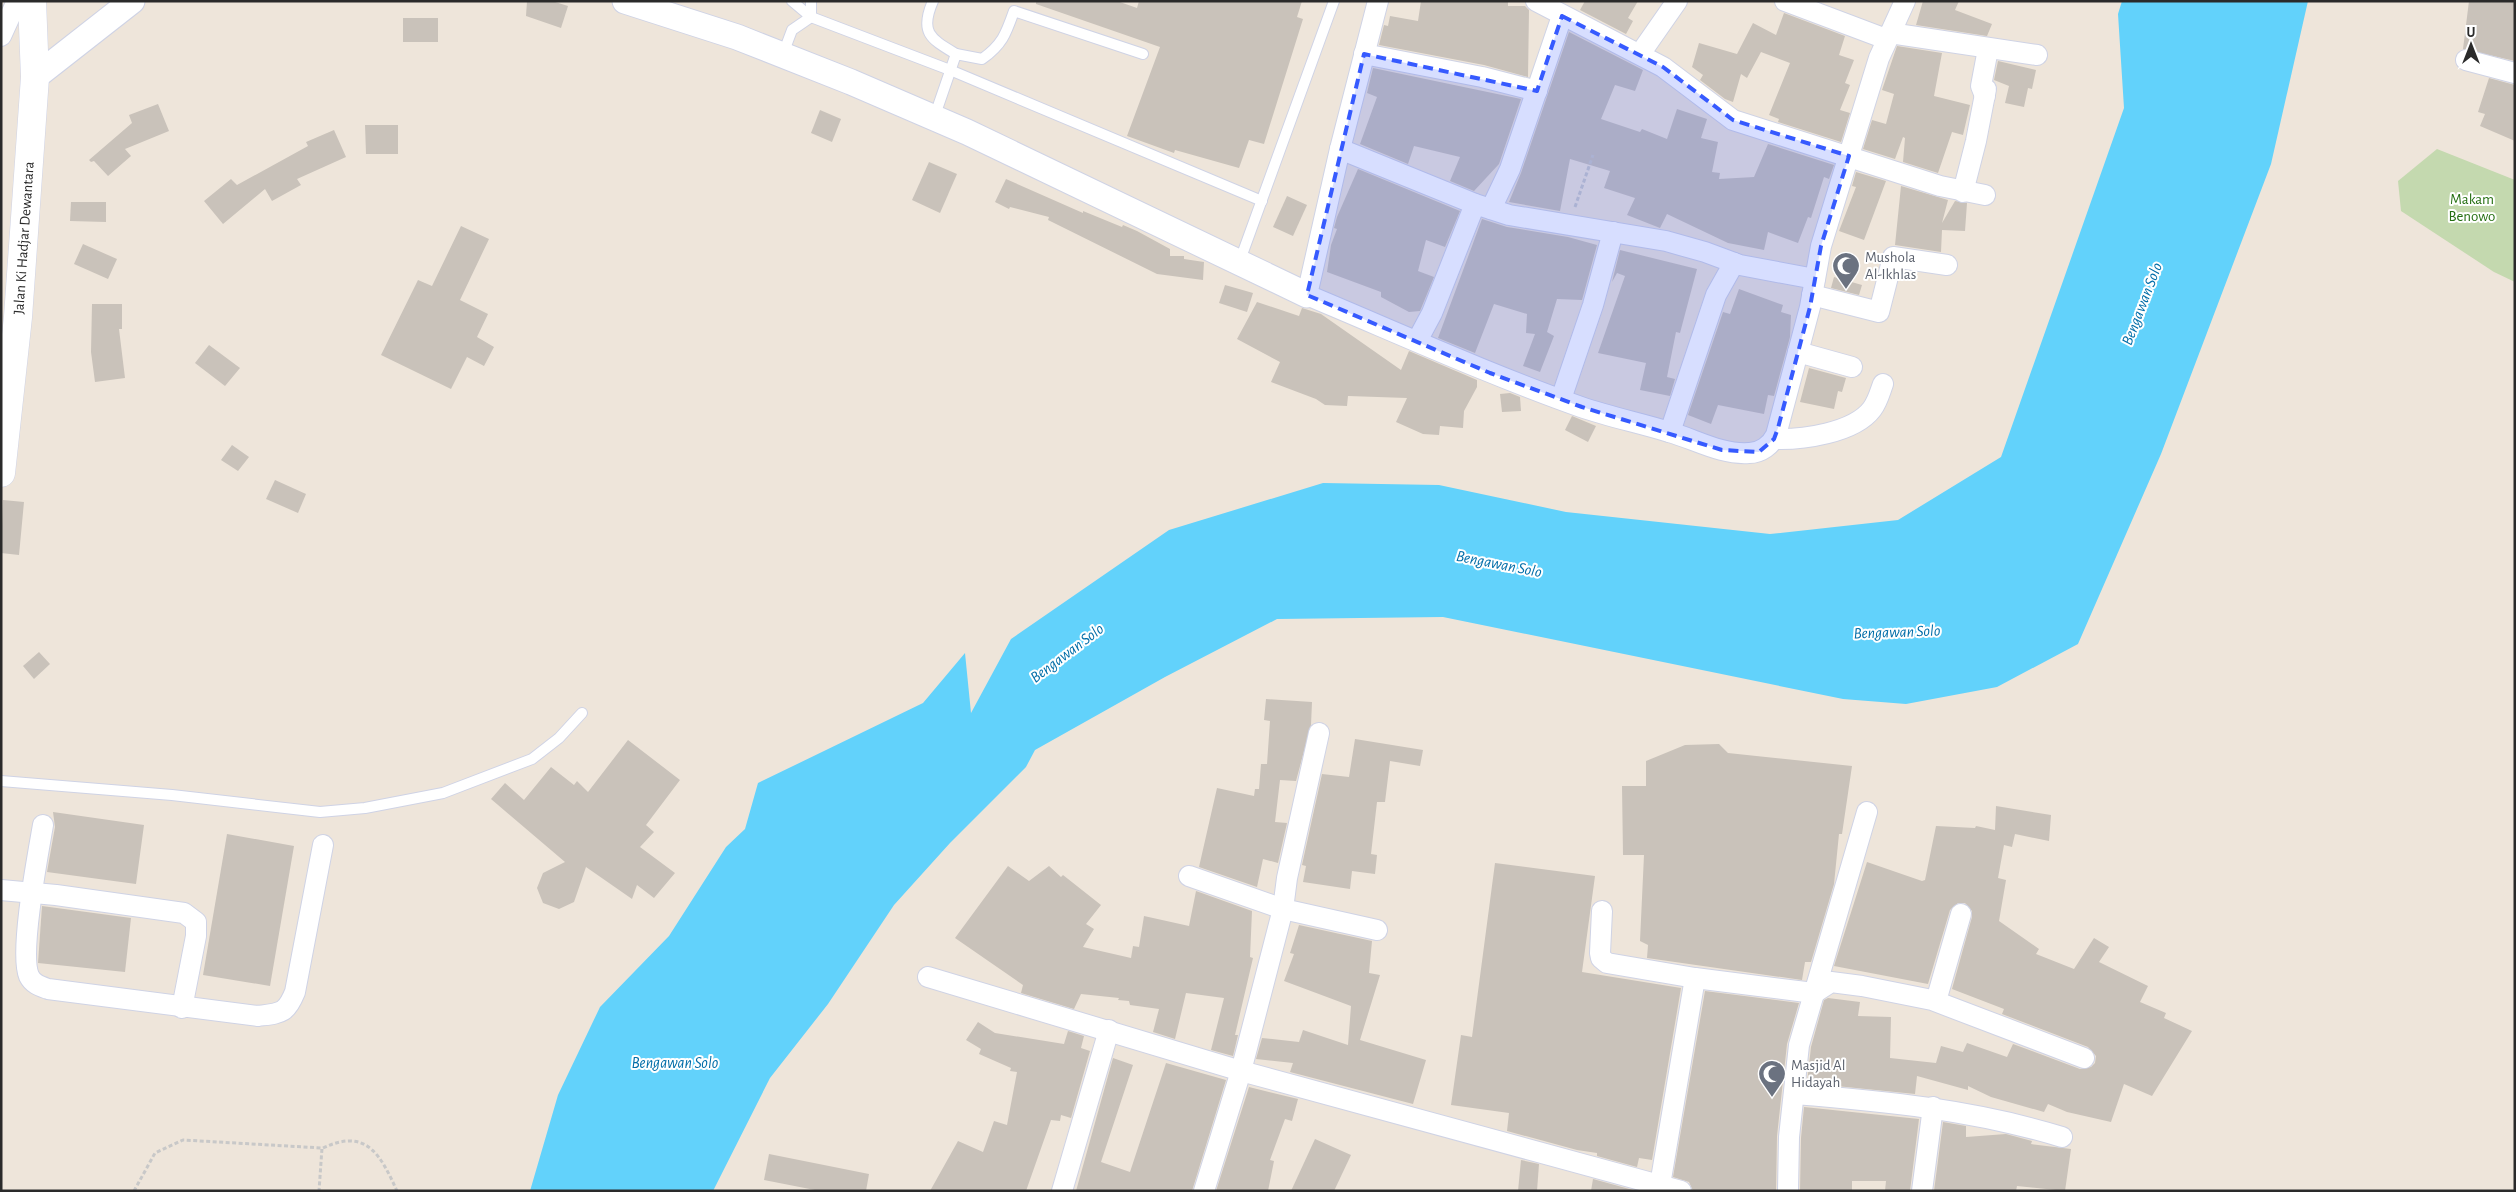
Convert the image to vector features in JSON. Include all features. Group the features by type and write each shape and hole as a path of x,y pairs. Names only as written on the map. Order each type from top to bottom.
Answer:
{"main road":[{"name":"Jalan Ki Hadjar Dewantara","path":"1,474 18,317 35,77 32,1"}],"street":[{"path":"1,36 17,1"},
{"path":"35,77 132,1"},
{"path":"625,1 737,37 851,82 933,119 967,132 1307,295 1490,373 1612,416 1738,453 1759,452 1774,440 1826,434 1862,418 1872,410 1883,384"},
{"path":"1307,295 1340,149 1378,1"},
{"path":"1536,1 1562,16 1640,54 1678,76 1733,120 1940,186 1985,195"},
{"path":"1640,54 1677,1"},
{"path":"1785,1 1888,36 2037,55"},
{"path":"1774,440 1814,287 1821,246 1888,36 1906,1"},
{"path":"1417,342 1483,207 1510,169 1562,16"},
{"path":"1963,192 1976,141 1985,93 1980,86 1988,49"},
{"path":"1364,54 1482,77 1537,92"},
{"path":"2466,60 2515,73"},
{"path":"1340,149 1483,207 1527,219 1613,232 1688,247 1814,287 1879,312 1893,257 1946,265"},
{"path":"1561,399 1595,297 1613,232"},
{"path":"1670,432 1716,294 1734,263"},
{"path":"1798,352 1852,367"},
{"path":"1204,1191 1241,1071 1283,909 1287,878 1319,733"},
{"path":"1788,1191 1789,1137 1799,1045 1867,812"},
{"path":"43,825 32,892 27,955 28,975 34,983 48,989 182,1008 258,1016 282,1012 290,1006 295,992 323,845"},
{"path":"1188,876 1283,909 1376,930"},
{"path":"1,890 32,892 184,913 190,916 196,922 196,936 182,1008"},
{"path":"1602,911 1600,953 1601,958 1606,963 1695,978 1814,993 1831,982 1862,986 1936,1001 2084,1058"},
{"path":"1936,1001 1961,914"},
{"path":"928,977 1241,1071 1667,1189 1695,978"},
{"path":"1062,1191 1109,1030"},
{"path":"1794,1094 1933,1107 2023,1125 2062,1137"},
{"path":"1922,1191 1933,1107"}],"lane":[{"path":"792,1 811,18 950,70 1262,201"},
{"path":"811,1 811,18"},
{"path":"933,1 927,25 932,39 956,54 982,59 997,49 1006,33 1014,11 1143,54"},
{"path":"1239,263 1334,1"},
{"path":"783,55 792,30 811,18"},
{"path":"933,119 956,54"},
{"path":"1,781 172,796 320,812 365,808 443,793 532,759 559,738 582,713"}],"path":[{"path":"1569,225 1593,155"},
{"path":"134,1191 155,1153 183,1140 322,1148 334,1142 356,1142 373,1148 384,1164 396,1191"},
{"path":"318,1191 322,1148"}],"highlighted area":[{"path":"1562,16 1663,67 1733,120 1849,156 1821,246 1810,307 1778,428 1774,439 1759,452 1722,450 1582,407 1490,373 1307,295 1364,54 1537,91"}],"green space":[{"name":"Makam Benowo","path":"2437,149 2515,180 2515,282 2494,272 2401,211 2398,181"}],"water":[{"name":"Bengawan Solo","path":"2122,1 2308,1 2271,164 2161,454 2078,644 1997,687 1906,704 1843,699 1443,617 1277,619 1165,677 1035,750 1026,767 950,843 894,905 828,1004 770,1078 713,1191 530,1191 558,1095 600,1007 669,936 726,847 745,829 758,783 923,703 965,653 971,713 1011,639 1169,530 1323,483 1439,485 1566,512 1770,534 1898,520 2001,457 2124,108 2118,14"}],"building":[{"path":"527,1 552,1 568,6 561,28 526,16"},
{"path":"1036,1 1117,1 1137,8 1139,1 1302,1 1297,17 1303,19 1264,144 1249,140 1239,168 1175,150 1174,153 1127,136 1160,47 1036,4"},
{"path":"1421,1 1508,1 1508,6 1525,6 1529,10 1528,77 1484,65 1379,45 1384,25 1388,26 1390,16 1418,21"},
{"path":"1585,1 1638,1 1628,18 1633,21 1626,34 1580,10"},
{"path":"1923,1 1959,1 1955,10 1992,24 1987,36 1916,25"},
{"path":"2469,1 2515,1 2515,61 2463,49"},
{"path":"1784,13 1845,36 1839,55 1854,60 1845,83 1850,85 1840,110 1850,113 1841,142 1778,122 1779,119 1769,115 1790,63 1761,52 1747,78 1741,74 1733,102 1725,99 1700,80 1703,75 1692,67 1699,43 1737,54 1753,23 1776,35"},
{"path":"403,18 438,18 438,42 403,42"},
{"path":"1569,32 1643,70 1635,91 1615,85 1601,119 1640,132 1642,129 1667,139 1677,109 1707,119 1701,138 1718,142 1712,172 1720,173 1719,179 1754,177 1768,144 1834,165 1829,179 1824,177 1811,218 1808,217 1798,243 1768,232 1764,250 1728,243 1667,214 1660,228 1627,215 1635,198 1604,188 1610,171 1570,159 1560,211 1509,202 1521,173"},
{"path":"1897,46 1942,53 1934,96 1970,105 1963,135 1952,132 1938,173 1903,162 1905,138 1903,137 1895,159 1863,149 1872,120 1886,124 1894,94 1882,90"},
{"path":"1998,61 2036,70 2032,89 2028,88 2024,107 2005,103 2009,86 1994,80"},
{"path":"1373,68 1521,99 1499,164 1474,191 1450,181 1460,157 1414,146 1408,164 1360,144 1377,97 1367,93"},
{"path":"2489,78 2515,85 2515,141 2480,126 2485,114 2478,112"},
{"path":"158,104 169,131 125,149 131,156 108,176 94,161 91,162 89,160 132,123 129,115"},
{"path":"820,110 841,119 832,142 811,133"},
{"path":"365,125 398,125 398,154 366,154"},
{"path":"334,130 346,157 297,179 301,185 272,201 265,189 223,224 204,201 231,179 237,185 308,146 306,142"},
{"path":"929,162 957,174 940,213 912,200"},
{"path":"1358,169 1460,211 1445,247 1426,240 1418,271 1434,277 1420,311 1409,312 1381,297 1381,292 1327,272 1331,245 1337,229 1334,228 1337,217"},
{"path":"1856,172 1886,181 1864,240 1839,231 1856,187 1852,186"},
{"path":"1006,179 1083,213 1083,211 1137,231 1170,249 1170,256 1184,256 1184,259 1204,262 1203,280 1157,274 1048,220 1049,217 1010,207 1009,209 995,202"},
{"path":"1901,186 1948,200 1942,223 1955,201 1967,203 1965,231 1942,230 1941,252 1895,245"},
{"path":"1287,196 1307,205 1293,236 1273,227"},
{"path":"71,202 106,202 106,222 70,221"},
{"path":"1482,219 1507,227 1568,237 1597,245 1582,300 1557,299 1547,332 1554,336 1540,372 1523,366 1535,334 1526,333 1527,314 1494,304 1475,353 1438,338"},
{"path":"461,226 489,239 460,300 488,314 477,337 494,347 484,366 467,357 451,389 381,355 418,280 432,286"},
{"path":"83,244 117,259 108,279 74,264"},
{"path":"1620,250 1697,269 1680,333 1676,332 1667,377 1675,379 1670,396 1640,390 1646,363 1598,353 1625,276 1617,273 1612,282"},
{"path":"1834,277 1862,285 1859,295 1831,288"},
{"path":"1225,285 1253,293 1247,312 1219,303"},
{"path":"1739,289 1783,305 1781,312 1791,315 1790,337 1774,396 1768,395 1764,414 1718,405 1711,424 1688,415 1723,312 1730,314"},
{"path":"1257,302 1299,316 1302,308 1321,314 1401,370 1409,351 1477,380 1477,387 1464,411 1463,428 1440,426 1439,435 1423,434 1396,422 1407,398 1348,396 1347,406 1325,405 1316,399 1271,382 1280,362 1237,339"},
{"path":"92,304 122,304 122,329 119,329 125,378 95,382 91,352"},
{"path":"209,345 240,368 225,386 195,363"},
{"path":"1809,368 1846,378 1842,392 1838,391 1834,409 1800,402"},
{"path":"1510,393 1520,397 1521,411 1502,412 1500,394"},
{"path":"1572,416 1596,426 1588,442 1565,430"},
{"path":"232,445 249,457 238,471 221,460"},
{"path":"275,480 306,494 298,513 266,499"},
{"path":"3,500 24,502 19,555 1,553"},
{"path":"39,652 50,664 34,679 23,666"},
{"path":"1266,699 1312,702 1311,725 1296,781 1280,780 1275,822 1287,823 1278,863 1263,859 1257,887 1199,867 1217,788 1254,796 1255,789 1259,789 1261,764 1267,764 1270,721 1264,720"},
{"path":"1355,739 1423,750 1420,766 1390,761 1385,802 1377,802 1371,854 1377,855 1375,874 1352,871 1350,889 1303,882 1306,866 1302,865 1322,774 1349,777"},
{"path":"628,740 680,780 646,825 654,832 640,847 675,873 654,898 637,885 632,899 586,867 574,902 559,909 543,903 537,888 543,873 565,862 491,799 505,783 524,800 551,767 574,785 577,781 588,792"},
{"path":"1719,744 1728,753 1852,766 1842,834 1839,834 1834,884 1811,962 1805,962 1802,980 1647,958 1648,945 1640,941 1644,855 1623,855 1622,786 1646,786 1646,761 1685,745"},
{"path":"1996,806 2051,815 2049,841 2015,834 2012,847 2004,845 1998,878 2006,880 1999,921 2039,949 2036,954 2074,969 2094,938 2109,947 2099,962 2148,986 2140,1002 2166,1013 2164,1018 2192,1031 2152,1096 2124,1084 2111,1122 2067,1112 2048,1104 2044,1112 1991,1097 1968,1086 1968,1090 1917,1076 1915,1094 1807,1083 1811,1047 1824,1000 1828,998 1860,1002 1858,1016 1891,1017 1890,1058 1936,1063 1941,1046 1963,1052 1967,1043 2007,1057 2013,1044 2080,1069 2091,1067 2095,1063 2096,1056 2088,1047 2002,1014 2004,1009 1952,989 1972,917 1972,911 1965,903 1958,903 1950,910 1928,984 1834,966 1867,862 1922,881 1925,880 1936,826 1975,828 1976,826 1995,830"},
{"path":"53,812 144,825 136,884 47,872 55,827"},
{"path":"227,834 294,846 270,986 203,975"},
{"path":"1495,863 1595,876 1582,972 1681,988 1652,1160 1639,1158 1637,1167 1597,1156 1597,1153 1577,1150 1507,1131 1509,1113 1451,1105 1461,1035 1472,1037"},
{"path":"1008,866 1029,881 1049,866 1061,877 1063,875 1101,905 1086,924 1094,929 1083,947 1131,958 1133,946 1139,947 1144,916 1189,926 1196,891 1252,911 1250,957 1253,958 1235,1035 1238,1035 1233,1056 1211,1050 1224,998 1186,993 1175,1039 1153,1032 1159,1009 1130,1005 1129,1001 1118,1000 1119,998 1081,994 1074,1009 1021,993 1023,985 955,938"},
{"path":"42,906 131,918 125,972 38,963"},
{"path":"1299,925 1372,941 1369,973 1380,975 1360,1040 1426,1060 1413,1104 1290,1072 1293,1063 1256,1059 1262,1038 1299,1042 1303,1030 1348,1045 1351,1006 1284,981 1294,954 1290,953"},
{"path":"1705,991 1799,1003 1787,1044 1777,1136 1776,1191 1693,1191 1689,1182 1673,1177"},
{"path":"978,1022 995,1033 1064,1044 1068,1031 1084,1036 1081,1048 1090,1051 1071,1118 1061,1115 1060,1121 1051,1120 1026,1191 930,1191 958,1141 983,1152 994,1121 1007,1125 1017,1072 1010,1071 1011,1068 979,1054 981,1049 966,1040"},
{"path":"1113,1058 1133,1065 1101,1162 1130,1172 1166,1063 1226,1080 1192,1191 1076,1191"},
{"path":"1249,1087 1298,1099 1292,1121 1285,1119 1270,1160 1274,1161 1268,1191 1216,1191"},
{"path":"1804,1107 1919,1119 1910,1191 1885,1191 1886,1181 1852,1181 1852,1191 1800,1191 1801,1138"},
{"path":"1943,1122 1966,1126 1966,1137 2006,1134 2032,1141 2031,1144 2071,1149 2065,1191 2017,1186 2016,1191 1934,1191"},
{"path":"1315,1139 1351,1155 1334,1191 1291,1191"},
{"path":"769,1154 869,1174 866,1191 820,1191 764,1180"},
{"path":"1521,1160 1539,1164 1537,1191 1518,1191"},
{"path":"1593,1179 1633,1190 1633,1191 1591,1191"}],"place":[{"name":"Mushola Al-Ikhlas","path":"1846,290"},
{"name":"Masjid Al Hidayah","path":"1772,1098"}]}
